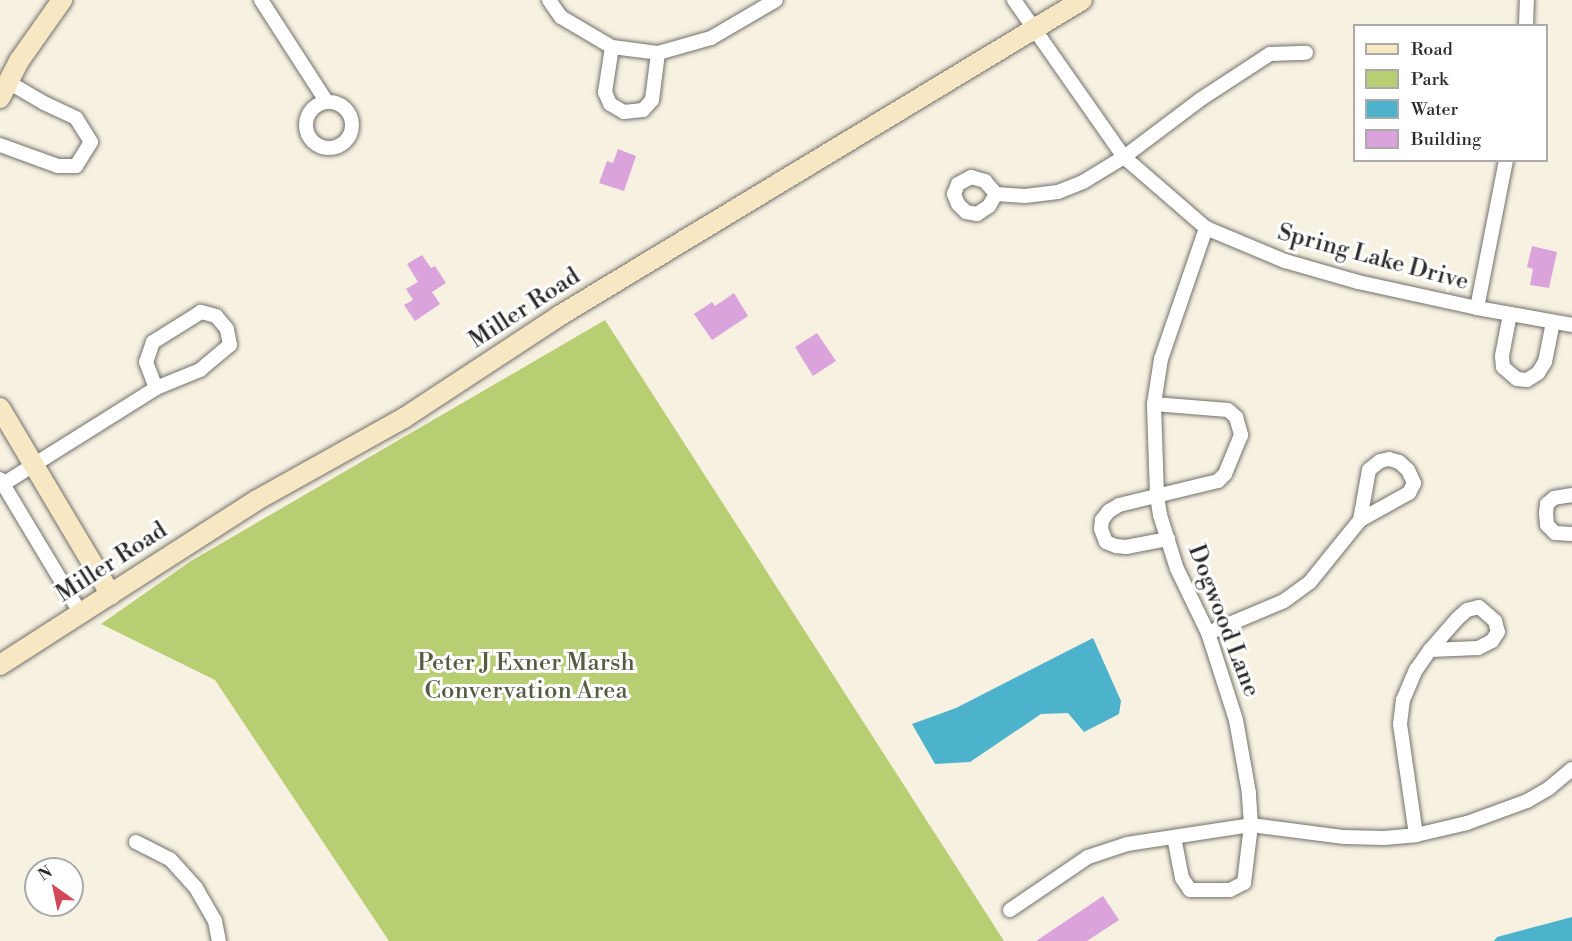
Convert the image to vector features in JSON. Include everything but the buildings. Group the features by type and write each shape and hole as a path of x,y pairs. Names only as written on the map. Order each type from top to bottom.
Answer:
{"street":[{"path":"261,0 326,101"},
{"path":"549,0 561,17 612,47 658,53 711,38 776,0"},
{"name":"Spring Lake Drive","path":"1014,0 1124,157 1206,228 1285,261 1358,282 1477,308 1572,325"},
{"name":"Miller Road","path":"0,665 257,500 404,418 609,285 1082,0"},
{"path":"1526,24 1527,0"},
{"path":"0,145 58,166 75,166 91,142 76,118 4,90 19,61 57,2"},
{"path":"612,47 605,92 610,104 624,112 643,110 652,100 658,53"},
{"path":"996,194 1025,196 1058,192 1083,182 1124,157 1201,99 1270,54 1306,53"},
{"path":"1477,308 1506,162"},
{"name":"Dogwood Lane","path":"1174,837 1182,878 1190,890 1230,890 1244,883 1251,825 1249,793 1236,720 1208,633 1177,569 1157,496 1154,405 1161,359 1206,228"},
{"path":"81,614 1,483 156,388 200,370 230,345 227,329 216,316 201,312 153,342 146,362 156,388"},
{"path":"1510,314 1502,356 1503,367 1517,379 1527,380 1538,373 1545,362 1553,322"},
{"name":"Dogwood Lane","path":"1154,405 1227,410 1236,417 1241,435 1225,474 1218,481 1119,505 1108,511 1102,520 1101,528 1106,542 1116,546 1126,547 1168,540"},
{"path":"0,408 32,466 111,595"},
{"path":"1208,633 1284,601 1310,582 1360,520 1409,493 1414,483 1408,470 1399,462 1389,459 1380,461 1369,470 1360,520"},
{"path":"1572,495 1564,494 1554,498 1547,504 1546,513 1547,525 1555,533 1572,534"},
{"path":"1416,835 1400,724 1403,700 1416,670 1430,651 1467,610 1479,607 1495,621 1498,632 1492,641 1478,648 1430,651"},
{"path":"1010,910 1088,857 1127,844 1251,825 1344,837 1384,838 1416,835 1467,823 1527,801 1548,789 1572,769"},
{"path":"136,842 170,859 196,888 215,921 219,941"}],"green space":[{"name":"Peter J Exner Marsh Convervation Area","path":"605,320 1004,941 389,941 215,680 101,624 191,561"}],"water":[{"path":"1093,638 1121,701 1119,714 1084,732 1068,713 1041,714 970,762 935,764 912,724 956,708"},
{"path":"1572,917 1572,941 1494,941 1497,937"}]}
